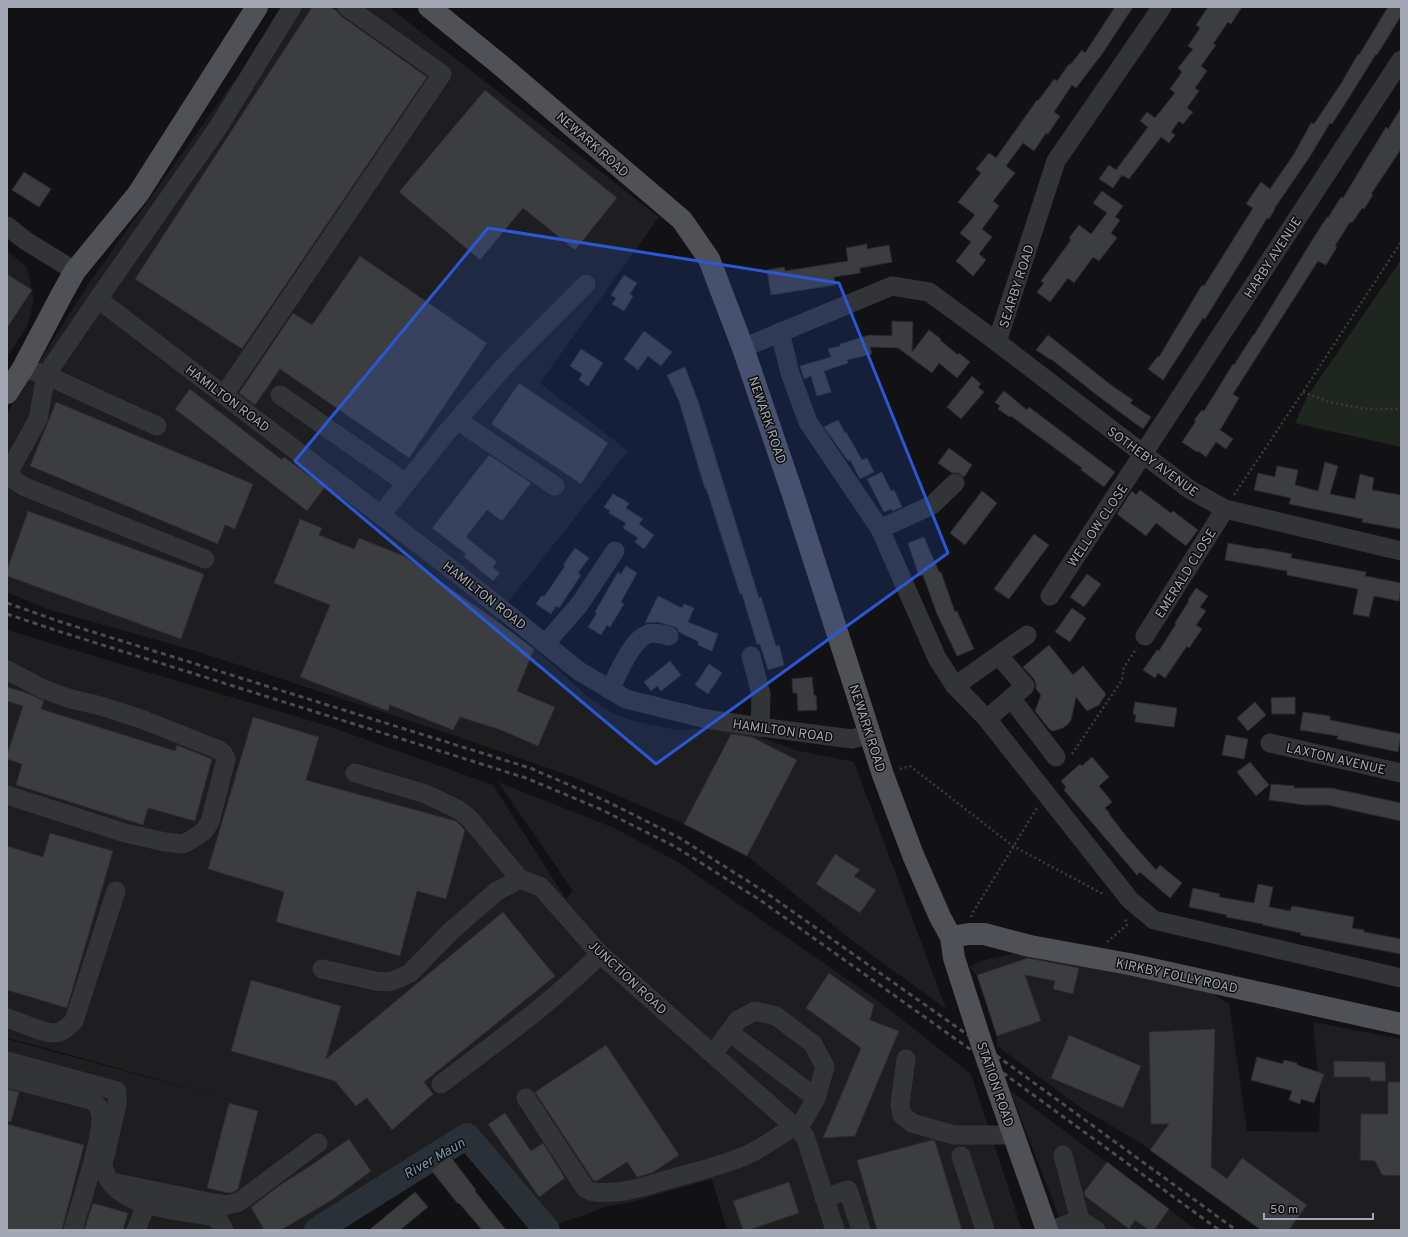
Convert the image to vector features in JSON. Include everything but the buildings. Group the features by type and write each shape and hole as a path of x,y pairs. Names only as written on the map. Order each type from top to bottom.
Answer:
{"main road":[{"path":"7,393 23,368 75,271 138,194 257,7"},
{"name":"NEWARK ROAD","path":"429,7 498,63 682,220 709,259 743,348 792,491 883,775 940,917 960,935"},
{"name":"KIRKBY FOLLY ROAD","path":"960,935 984,934 1030,946 1129,964 1401,1024"},
{"name":"STATION ROAD","path":"960,935 954,958 1047,1230"}],"street":[{"path":"205,559 25,487 12,479 8,473 38,419 46,375 219,126 292,7"},
{"path":"224,395 442,74 347,7"},
{"name":"SEARBY ROAD","path":"743,348 892,286 929,292 998,342 1056,161 1162,7"},
{"name":"HARBY AVENUE","path":"1143,455 1401,60"},
{"path":"7,226 26,241 75,271"},
{"path":"381,515 457,420 509,361 586,284"},
{"name":"HAMILTON ROAD","path":"98,299 459,575 579,671 610,690 626,699 706,719 852,740 871,734"},
{"path":"780,332 790,373 808,422 880,529 936,658 956,686 987,719 1046,794 1127,903 1154,920 1401,978"},
{"name":"SOTHEBY AVENUE","path":"998,342 1189,489 1224,509 1401,551"},
{"path":"23,368 46,375 157,426"},
{"path":"280,395 406,483"},
{"path":"457,420 555,486"},
{"name":"WELLOW CLOSE","path":"1050,596 1143,455"},
{"path":"880,529 932,505 955,483"},
{"name":"EMERALD CLOSE","path":"1145,636 1224,509"},
{"path":"545,644 579,605 615,550"},
{"path":"610,690 630,651 639,639 649,634 658,633 670,636"},
{"path":"956,686 1027,635"},
{"path":"751,656 760,694 760,727"},
{"path":"987,719 1025,686 999,656"},
{"path":"7,670 43,690 141,719 217,749 223,753 226,759 210,822 204,831 183,844 165,842 125,833 7,795"},
{"path":"1011,698 1064,756"},
{"name":"LAXTON AVENUE","path":"1270,743 1401,773"},
{"path":"322,969 376,981 388,982 400,978 410,973 451,931 497,891 520,879 470,819 459,810 426,794 355,773"},
{"name":"JUNCTION ROAD","path":"520,879 541,887 600,954 805,1136 835,1230"},
{"path":"7,1018 46,1032 56,1033 65,1029 74,1021 116,891"},
{"path":"441,1084 551,999 578,976 600,954"},
{"path":"526,1098 585,1188 589,1191 597,1193 633,1190 719,1165 748,1154 796,1128 816,1098 825,1067 813,1044 776,1016 755,1011 738,1020 713,1054"},
{"path":"729,1032 816,1098"},
{"path":"906,1059 900,1104 902,1115 912,1123 954,1135 1013,1134"},
{"path":"7,1061 117,1091 117,1105 103,1164 104,1173 109,1181 119,1191 133,1200 146,1205 211,1216 219,1221 224,1230"},
{"path":"7,1078 91,1100 97,1104 100,1111 101,1122 95,1153 73,1230"},
{"path":"109,1181 214,1203 233,1204 239,1202 318,1143"},
{"path":"1051,1230 1088,1225 1063,1155"},
{"path":"961,1156 985,1230"},
{"path":"824,1198 848,1190 861,1230"},
{"path":"136,1230 146,1205"}],"path":[{"path":"1224,509 1401,242"},
{"path":"1303,392 1329,402 1365,409 1401,409"},
{"path":"1064,756 1122,680 1124,667 1145,636"},
{"path":"883,775 910,766 1013,846 1105,895"},
{"path":"960,935 1046,794"},
{"path":"1103,945 1126,925 1127,903"}],"highlighted area":[{"path":"488,228 839,283 948,553 656,764 295,461"}],"shaded area":[{"path":"283,7 389,7 659,217 540,383 628,451 508,602 497,621 535,649 587,696 614,714 634,721 677,730 734,727 795,750 854,762 946,1009 853,941 747,856 684,824 576,778 456,736 199,652 47,609 7,592 7,413 89,283 271,30"},
{"path":"7,251 27,267 34,301 27,326 7,357"},
{"path":"1401,260 1401,447 1295,423 1311,391"},
{"path":"7,630 328,726 493,785 566,899 573,891 498,782 612,827 678,862 877,1000 971,1074 1022,1230 727,1230 712,1179 628,1203 609,1206 550,1227 463,1123 314,1230 7,1230 7,1039 246,1104 7,1038"},
{"path":"1017,953 1208,991 1229,1004 1247,1131 1319,1132 1320,1096 1313,1022 1401,1039 1401,1230 1261,1230 1139,1142 1078,1106 997,1046 997,1036 977,975 969,967 984,960"},
{"path":"1010,1090 1169,1209 1197,1230 1064,1230"}],"waterway":[{"name":"River Maun","path":"317,1230 467,1136 547,1230"}],"railway":[{"path":"7,603 61,622 530,768 604,800 678,837 765,892 982,1045 1236,1230"},
{"path":"7,614 526,778 600,809 674,846 760,900 988,1062 1219,1230"}]}
